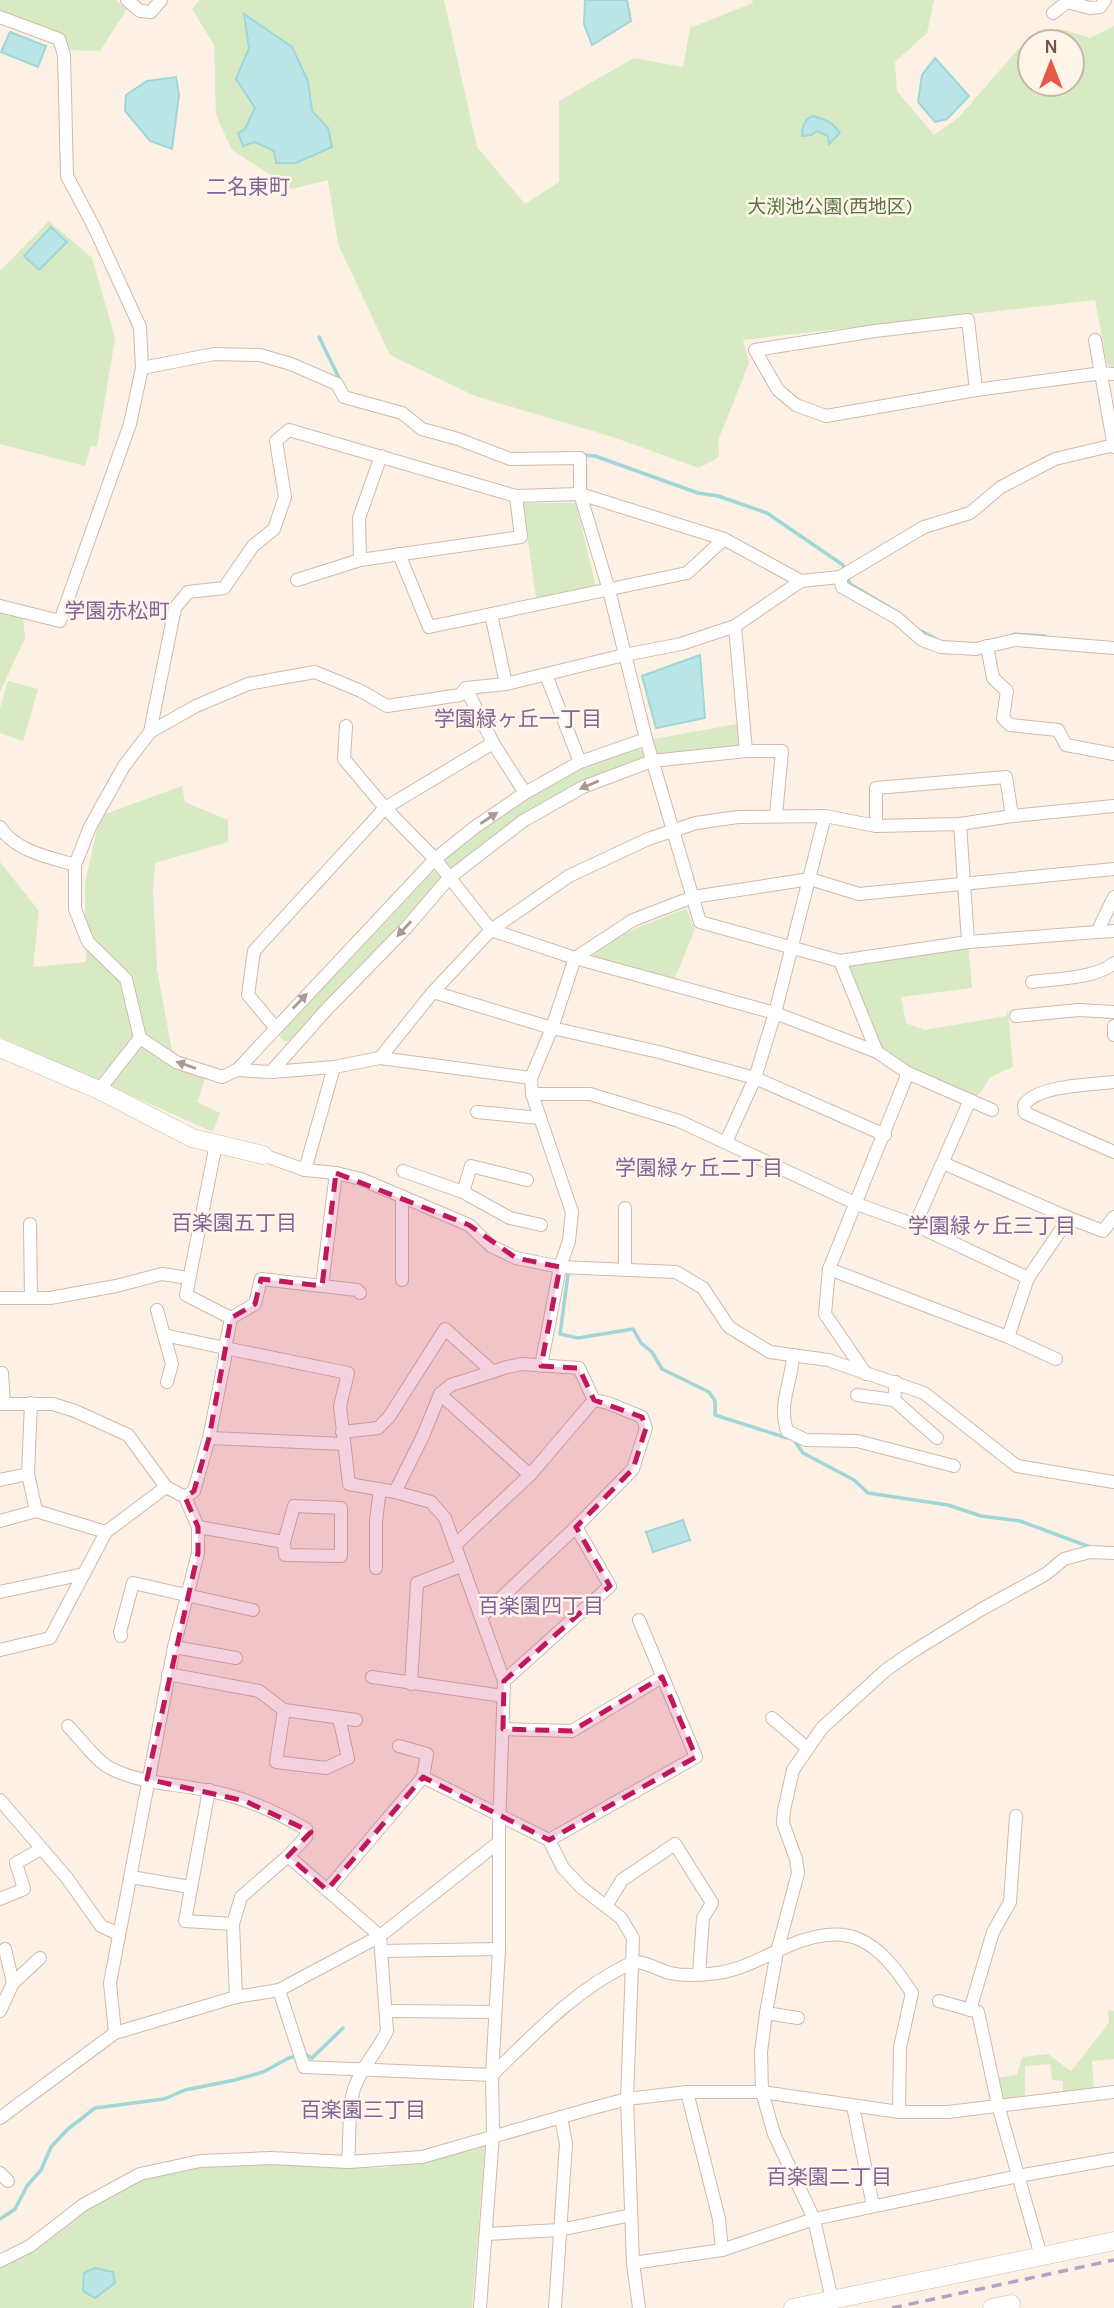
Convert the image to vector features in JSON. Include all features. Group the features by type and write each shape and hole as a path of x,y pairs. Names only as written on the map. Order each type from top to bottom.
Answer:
{"street":[{"path":"127,0 140,11 151,12 162,0"},
{"path":"1053,13 1067,2 1090,8 1100,7 1105,0"},
{"path":"0,17 59,39 64,55 67,177 95,229 140,327 142,368 130,424 60,621 0,606"},
{"path":"976,390 968,320 755,350 778,390 796,405 826,416 976,390 1108,373"},
{"path":"646,739 580,762 525,793 475,827 435,859 237,1070 222,1077 176,1062 140,1038 126,979 88,942 75,909 75,865 90,827 124,766 150,732 196,706 248,684 315,672 361,691 387,706 460,695 466,688 546,676 624,655 681,644 735,626 801,581 840,577 924,527 970,513 1001,487 1055,459 1113,440 1108,373 1095,341"},
{"path":"142,368 214,354 260,355 337,384 344,397 402,413 422,429 458,439 510,459 580,458 580,494 646,739 700,922 840,961 968,942 1114,931"},
{"path":"150,732 175,608 188,592 224,588 253,546 274,529 285,497 276,440 289,430 516,496 580,494 724,539 801,581"},
{"path":"360,560 359,518 381,456"},
{"path":"297,580 360,560 521,537 516,496"},
{"path":"399,554 429,627 687,573 724,539"},
{"path":"840,577 842,587 897,618 922,640 941,647 976,649 1015,640 1114,648"},
{"path":"491,614 506,684"},
{"path":"735,626 746,751"},
{"path":"987,646 993,678 1007,691 1003,718 1010,725 1058,730 1066,746 1114,754"},
{"path":"546,676 580,762"},
{"path":"466,688 493,743 525,793"},
{"path":"346,726 344,759 385,808 435,859 491,930 575,958 775,1013 877,1052 908,1073 992,1110"},
{"path":"275,1027 248,995 254,951 385,808 493,743"},
{"path":"271,1072 327,1009 406,928 449,878 523,821 583,787 653,761 746,751 782,751 776,815"},
{"path":"877,826 876,788 1006,776 1012,816"},
{"path":"380,1058 433,992 491,930 569,876 602,859 696,823 776,815 825,816 877,826 960,824 1114,806"},
{"path":"726,1142 755,1078 775,1013 825,816"},
{"path":"960,824 968,942"},
{"path":"0,827 8,839 40,855 75,865"},
{"path":"541,1366 560,1267 569,1241 572,1212 540,1118 531,1078 552,1028 575,958 632,920 693,897 810,880 859,894 1114,869"},
{"path":"1097,932 1114,897"},
{"path":"840,961 877,1052"},
{"path":"1032,982 1087,974 1108,969 1114,964"},
{"path":"433,992 552,1028 659,1052 755,1078 885,1135"},
{"path":"1016,1016 1079,1010 1114,1012"},
{"path":"1114,1026 1114,1035"},
{"path":"99,1090 140,1038"},
{"path":"0,1048 99,1090 192,1138 263,1155 304,1170 361,1178 469,1226 491,1245 516,1258 560,1267 676,1272 703,1289 729,1327 770,1352 828,1360 924,1393 1017,1466 1114,1482"},
{"path":"237,1070 271,1072 334,1067 380,1058 531,1078"},
{"path":"304,1170 334,1067"},
{"path":"866,1374 825,1314 829,1269 908,1073"},
{"path":"1114,1082 1055,1089 1029,1097 1024,1105 1025,1113 1114,1153"},
{"path":"533,1094 590,1094 679,1121 856,1204 915,1225 1028,1278"},
{"path":"915,1225 970,1100"},
{"path":"477,1112 540,1118"},
{"path":"216,1144 186,1295 231,1318"},
{"path":"943,1163 1103,1231 1114,1217"},
{"path":"463,1192 471,1166 527,1180"},
{"path":"402,1171 463,1192 510,1218 541,1225"},
{"path":"322,1286 337,1173"},
{"path":"402,1196 402,1280"},
{"path":"469,1226 479,1202"},
{"path":"625,1209 625,1269"},
{"path":"1008,1337 1028,1278 1069,1218"},
{"path":"30,1224 31,1298"},
{"path":"829,1269 1008,1337 1056,1359"},
{"path":"0,1298 50,1298 162,1274 190,1278"},
{"path":"184,1497 194,1492 209,1438 231,1318 255,1304 261,1279 357,1290 360,1293"},
{"path":"157,1310 172,1364 167,1382"},
{"path":"209,1438 343,1438 378,1427 389,1418 445,1329 493,1372"},
{"path":"164,1335 348,1373 340,1406 349,1484 431,1502 445,1518 504,1681 499,1949 492,2075 493,2135 480,2308"},
{"path":"793,1355 793,1371 784,1397 783,1416 787,1431 806,1440 857,1441 954,1466"},
{"path":"395,1492 440,1394 451,1385 522,1364 579,1368 594,1401"},
{"path":"2,1373 2,1404 53,1404 128,1435 166,1487 184,1497 198,1527 198,1553 168,1674 110,1983 115,2033"},
{"path":"894,1400 896,1382"},
{"path":"440,1394 530,1475"},
{"path":"856,1395 894,1400 937,1438"},
{"path":"456,1545 530,1475 594,1401"},
{"path":"481,1618 633,1469 646,1428 642,1416 608,1403 594,1401"},
{"path":"31,1403 28,1474 36,1511"},
{"path":"0,1480 28,1474"},
{"path":"0,1650 50,1638 106,1532 166,1487"},
{"path":"376,1568 376,1521 380,1489"},
{"path":"294,1506 341,1507 341,1556 285,1555 284,1542 294,1506"},
{"path":"0,1521 36,1511 106,1532"},
{"path":"198,1527 284,1542"},
{"path":"504,1681 610,1586 576,1527"},
{"path":"832,2300 814,2219 775,2134 762,2092 761,2052 766,2013 777,1952 798,1873 796,1859 785,1832 784,1810 793,1770 822,1728 886,1670 934,1637 1046,1574 1064,1559 1090,1552 1114,1553"},
{"path":"411,1684 417,1583 461,1566"},
{"path":"0,1592 84,1574"},
{"path":"121,1636 133,1583 253,1609"},
{"path":"549,1840 696,1757 639,1620"},
{"path":"174,1647 236,1658"},
{"path":"168,1674 259,1691 284,1710 356,1720"},
{"path":"372,1677 503,1696"},
{"path":"503,1728 572,1731 663,1677"},
{"path":"284,1710 276,1762 326,1768 348,1758 339,1717"},
{"path":"772,1718 807,1748"},
{"path":"68,1726 108,1768 147,1779 209,1790 276,1811 306,1829 306,1837 288,1856 241,1897 233,1924 236,1997"},
{"path":"327,1890 423,1777 427,1754 399,1746"},
{"path":"423,1777 549,1840 563,1868 582,1888 621,1918 633,1938 627,2099 633,2263 639,2308"},
{"path":"209,1790 185,1921 233,1924"},
{"path":"0,1800 67,1878 101,1926 119,1934"},
{"path":"970,2010 993,1932 1010,1902 1016,1816"},
{"path":"0,2118 115,2033 236,1997 279,1990 380,1936 499,1842"},
{"path":"606,1906 622,1880 675,1844 712,1903 703,1918 699,1974"},
{"path":"0,1899 24,1889 16,1863 41,1849"},
{"path":"288,1856 380,1936 387,2031 363,2068 353,2091 348,2162"},
{"path":"131,1877 190,1887"},
{"path":"279,1990 304,2067 492,2075 550,2018 576,1997 633,1962 670,1973 719,1972 746,1965 819,1936 857,1937 876,1948 894,1966 912,1993 900,2047 899,2112"},
{"path":"5,1949 13,1983"},
{"path":"382,1951 499,1949"},
{"path":"0,2011 13,1983 40,1958"},
{"path":"939,2001 978,2012 998,2105 1041,2256"},
{"path":"387,2011 494,2012"},
{"path":"766,2013 798,2018"},
{"path":"687,2092 719,2219 722,2250"},
{"path":"0,2261 30,2246 83,2205 140,2174 201,2161 271,2158 348,2162 422,2157 627,2099 687,2092 762,2092 899,2112 948,2112 1114,2092"},
{"path":"853,2106 873,2206"},
{"path":"555,2308 566,2144 561,2117"},
{"path":"633,2263 722,2250 814,2219 1018,2176 1114,2159"},
{"path":"486,2234 560,2230 631,2215"},
{"path":"793,2308 1114,2241"},
{"path":"992,2308 1011,2304"}],"highlighted area":[{"path":"336,1173 469,1225 516,1258 560,1267 541,1366 579,1368 594,1400 642,1417 646,1428 633,1469 576,1527 610,1586 504,1681 503,1729 572,1731 662,1677 696,1757 549,1840 423,1777 327,1890 288,1856 311,1832 245,1801 147,1779 198,1553 198,1527 185,1497 194,1491 209,1438 231,1318 255,1304 261,1279 322,1286"}],"green space":[{"path":"0,0 116,0 127,9 100,51 68,50 0,15"},
{"name":"大渕池公園(西地区)","path":"200,0 444,0 477,147 525,204 559,182 559,101 634,58 683,67 690,28 753,3 752,0 934,0 927,33 895,62 897,91 934,135 958,118 1016,52 1016,98 1086,98 1086,37 1090,38 1114,26 1114,368 1107,364 1095,300 743,340 749,363 718,441 719,457 699,468 613,437 475,396 390,355 338,244 328,180 292,189 232,150 216,115 214,45 192,9"},
{"path":"49,221 92,258 115,338 97,447 91,446 85,466 0,444 0,271"},
{"path":"523,503 576,503 596,587 536,598"},
{"path":"0,610 23,616 25,638 0,692"},
{"path":"8,681 38,689 23,741 0,733 0,708"},
{"path":"737,724 741,740 735,748 661,758 656,753 654,739"},
{"path":"635,749 645,751 646,758 541,803 451,870 444,864 444,858 460,845 508,809 560,776 585,764"},
{"path":"182,786 185,802 228,820 228,842 155,863 153,891 157,970 172,1050 205,1079 197,1102 220,1113 213,1132 0,1037 0,862 39,911 33,967 86,962 85,883 100,816"},
{"path":"435,870 441,880 292,1040 284,1041 280,1038 282,1032"},
{"path":"686,909 695,929 672,985 592,957 611,941"},
{"path":"968,942 972,988 901,997 906,1023 925,1030 1006,1016 1008,1011 1013,1067 990,1077 981,1092 970,1100 877,1052 840,961"},
{"path":"1108,2010 1114,2011 1114,2059 1092,2061 1094,2088 1063,2092 1063,2081 1052,2080 1050,2064 1025,2066 1025,2096 1001,2099 997,2078 1017,2075 1022,2057 1048,2054 1071,2071 1109,2023"},
{"path":"482,2145 485,2147 472,2308 0,2308 0,2266 107,2194 134,2180 221,2163 381,2168 423,2162"}],"water":[{"path":"585,0 627,0 631,21 592,45 584,24"},
{"path":"244,14 292,47 308,81 312,111 328,128 332,147 296,163 276,163 274,151 255,142 243,146 238,133 245,129 255,108 236,79 249,48"},
{"path":"10,32 46,46 38,67 1,52"},
{"path":"935,58 969,96 947,119 935,122 918,102 922,75"},
{"path":"176,77 179,95 172,149 150,141 125,111 126,95 147,81"},
{"path":"813,116 828,122 840,133 829,144 828,136 817,131 802,136 804,124"},
{"path":"51,227 67,242 39,270 24,256"},
{"path":"700,655 705,718 656,728 642,676"},
{"path":"683,1520 690,1540 653,1552 646,1532"},
{"path":"95,2268 113,2272 115,2283 95,2298 83,2291 84,2273"}],"waterway":[{"path":"319,337 341,382"},
{"path":"582,455 595,456 698,493 718,496 767,513 843,565 850,584 899,613"},
{"path":"921,631 936,639"},
{"path":"1014,634 1045,636"},
{"path":"568,1275 560,1334 578,1338 633,1329 662,1369 709,1392 715,1401 715,1415 787,1438"},
{"path":"794,1440 803,1453 854,1480 868,1493 948,1505 981,1516 1020,1521 1090,1547"},
{"path":"0,2219 15,2209 27,2186 41,2170 51,2147 68,2129 95,2108 164,2099 185,2090 263,2072 289,2058 305,2054 312,2058 343,2028"}],"railway":[{"path":"892,2308 1114,2260"}],"district":[{"name":"二名東町","path":"248,187"},
{"name":"学園赤松町","path":"117,611"},
{"name":"学園緑ヶ丘一丁目","path":"518,719"},
{"name":"学園緑ヶ丘二丁目","path":"699,1168"},
{"name":"百楽園五丁目","path":"234,1223"},
{"name":"学園緑ヶ丘三丁目","path":"992,1226"},
{"name":"百楽園四丁目","path":"541,1606"},
{"name":"百楽園三丁目","path":"363,2110"},
{"name":"百楽園二丁目","path":"829,2177"}]}
